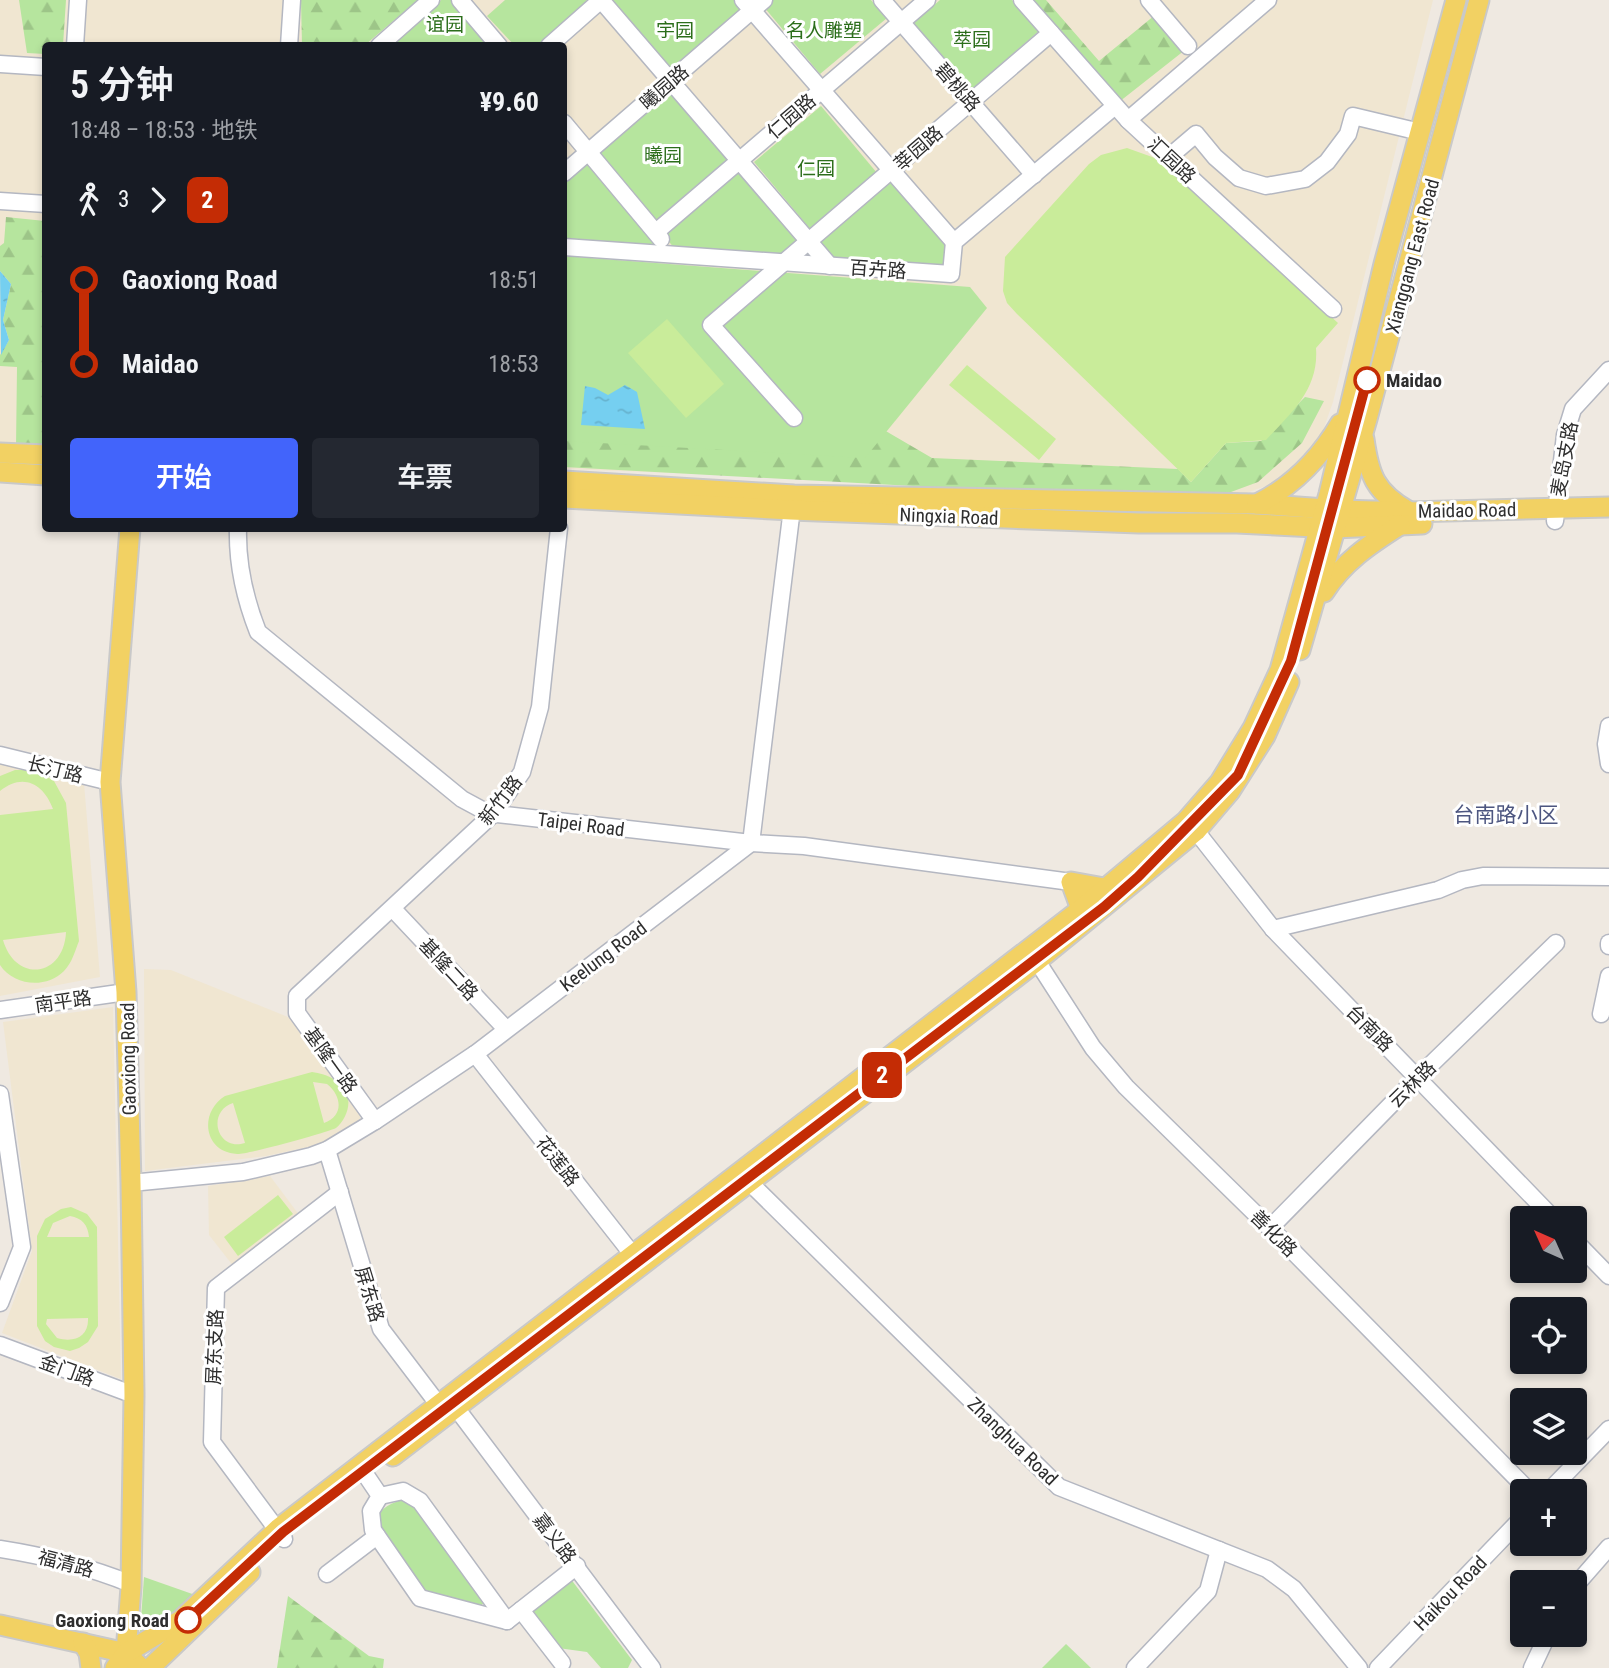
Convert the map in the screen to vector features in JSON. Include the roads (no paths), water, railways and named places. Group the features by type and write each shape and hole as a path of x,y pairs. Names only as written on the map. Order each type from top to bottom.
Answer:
{"main road":[{"name":"Xianggang East Road","path":"1330,518 1349,408 1384,264 1456,0"},
{"name":"Xianggang East Road","path":"1330,518 1363,434 1479,0"},
{"path":"1256,504 1276,495 1299,476 1330,441 1349,408"},
{"path":"1313,607 1336,572 1405,518 1372,477 1363,434"},
{"path":"0,453 42,455"},
{"path":"0,472 42,475"},
{"name":"Ningxia Road","path":"567,481 793,503 1139,523 1330,518"},
{"name":"Ningxia Road","path":"567,498 793,503 1256,504 1330,518"},
{"name":"Maidao Road","path":"1330,518 1555,514 1609,507"},
{"name":"Maidao Road","path":"1555,514 1609,520"},
{"path":"120,1660 181,1620 280,1534 1115,890 1196,831 1230,791 1265,736 1292,677 1313,607 1330,518"},
{"path":"1115,890 1186,821 1220,782 1253,728 1280,670 1330,518"},
{"name":"Gaoxiong Road","path":"120,1660 131,1584 134,1395 126,992 110,782 130,532"},
{"path":"1083,916 1071,882 1115,890"},
{"path":"745,1178 1037,961 1083,916"},
{"path":"150,1668 191,1631 280,1534"},
{"path":"0,1625 83,1643 141,1668"},
{"path":"83,1643 89,1653 91,1668"}],"street":[{"path":"75,42 78,0"},
{"path":"289,42 292,0"},
{"path":"384,42 431,0"},
{"path":"460,0 496,42"},
{"path":"553,42 601,0 830,266"},
{"name":"碧桃路","path":"882,0 1034,175"},
{"name":"仁园路","path":"656,232 927,0"},
{"name":"汇园路","path":"1022,0 1128,120 1333,309"},
{"path":"1149,0 1188,46"},
{"path":"1128,120 1268,0"},
{"path":"753,3 822,90 954,242 1115,106"},
{"name":"曦园路","path":"567,170 670,81 753,3"},
{"path":"794,418 710,325 1051,33"},
{"path":"0,64 42,67"},
{"path":"1168,157 1196,134 1239,178 1266,186 1305,179 1327,162 1348,134 1353,116 1420,132"},
{"path":"567,127 674,254"},
{"path":"0,201 42,204"},
{"name":"百卉路","path":"567,247 951,274 954,242"},
{"name":"麦岛支路","path":"1555,514 1565,435 1573,409 1609,370"},
{"path":"751,843 793,503"},
{"name":"Taipei Road","path":"238,532 237,550 249,609 258,632 462,799 494,813 751,843 804,846 1071,882"},
{"name":"新竹路","path":"297,996 494,813 522,772 540,706 559,532"},
{"path":"1609,726 1606,744 1609,764"},
{"name":"长汀路","path":"0,755 110,782"},
{"name":"台南路","path":"1196,831 1273,929 1542,1206"},
{"name":"Keelung Road","path":"131,1183 243,1172 327,1150 475,1054 751,843"},
{"path":"1273,929 1438,890 1462,880 1483,876 1609,877"},
{"name":"基隆二路","path":"393,909 506,1029"},
{"name":"云林路","path":"1270,1228 1418,1077 1556,943"},
{"name":"善化路","path":"1037,961 1093,1048 1126,1087 1270,1228 1517,1479"},
{"path":"1601,1014 1609,975"},
{"name":"南平路","path":"0,1010 126,992"},
{"name":"基隆一路","path":"297,996 297,1013 375,1121"},
{"name":"花莲路","path":"475,1054 637,1261"},
{"path":"0,1094 22,1247 0,1303"},
{"name":"屏东路","path":"327,1150 381,1329 447,1406"},
{"name":"Zhanghua Road","path":"745,1178 1059,1488 1267,1569 1294,1589 1359,1668"},
{"name":"屏东支路","path":"280,1534 212,1442 216,1288 340,1192"},
{"path":"1587,1253 1609,1276"},
{"name":"金门路","path":"0,1345 134,1395"},
{"name":"嘉义路","path":"447,1406 577,1566 652,1668"},
{"path":"1561,1479 1609,1429"},
{"path":"363,1470 380,1496"},
{"path":"403,1491 420,1501 507,1621 420,1598 373,1530 371,1511 380,1496 403,1491"},
{"name":"Haikou Road","path":"1378,1668 1510,1530"},
{"path":"327,1574 377,1536"},
{"path":"1587,1572 1609,1547"},
{"name":"福清路","path":"0,1549 36,1554 131,1584"},
{"path":"1135,1668 1208,1591 1219,1550"},
{"path":"507,1621 577,1566"},
{"path":"521,1610 562,1663"},
{"path":"1532,1668 1542,1647"}],"water":[{"path":"0,271 11,284 3,320 9,340 1,355"},
{"path":"625,385 637,392 645,429 581,425 585,386 608,395"}],"metro line":[{"name":"2","path":"188,1620 283,1532 1104,907 1138,877 1238,775 1291,661 1367,380"}],"place":[{"name":"Maidao","path":"1367,380"},
{"name":"Gaoxiong Road","path":"188,1620"}],"district":[{"name":"台南路小区","path":"1506,815"}],"park label":[{"name":"谊园","path":"445,24"},
{"name":"宇园","path":"675,30"},
{"name":"名人雕塑","path":"824,30"},
{"name":"萃园","path":"972,39"},
{"name":"曦园","path":"663,155"},
{"name":"仁园","path":"816,168"}]}
